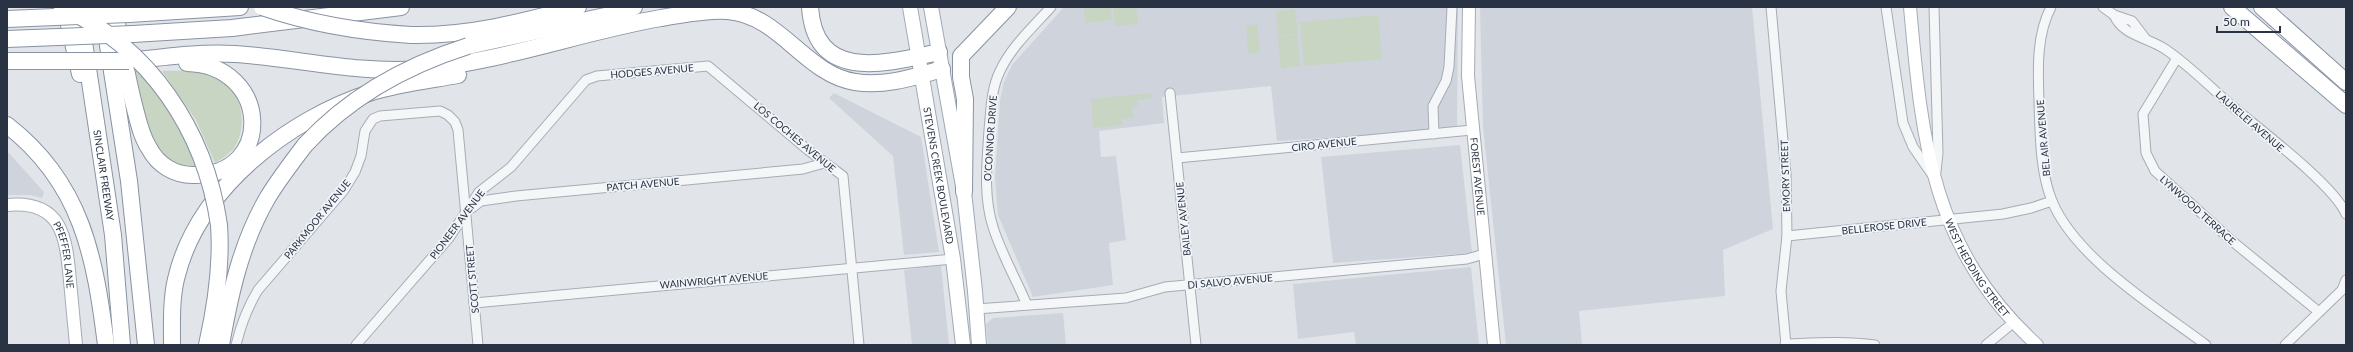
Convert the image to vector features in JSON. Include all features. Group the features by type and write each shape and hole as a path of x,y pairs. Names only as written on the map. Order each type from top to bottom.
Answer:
{"highway":[{"path":"7,19 90,7"},
{"path":"102,7 122,126 146,345"},
{"path":"7,61 63,61 129,61 197,63 221,70 230,76 244,94 252,113 251,134 242,155 225,169 206,175 196,176 174,172 156,158 148,148 138,121 114,7"},
{"path":"67,11 129,14 240,7"},
{"path":"262,7 297,18 341,28 418,35 444,35 484,30 578,7"},
{"path":"7,39 232,28 400,7"},
{"path":"221,345 233,283 254,224 277,182 305,145 328,121 370,90 421,63 468,46 614,14 634,7"},
{"path":"810,7 812,24 820,41 827,50 839,58 864,64 878,64 939,52"},
{"path":"964,192 965,99 961,77 961,56 1008,7"},
{"path":"2232,7 2346,105"},
{"path":"2262,7 2346,82"},
{"path":"67,11 85,20 121,45 149,71 165,90 189,126 200,152 212,186 219,225 220,254 218,289 207,345"},
{"name":"SINCLAIR FREEWAY","path":"67,11 81,78 93,93 113,235 122,345"},
{"path":"129,61 178,55 233,54 374,70 422,69 492,57 638,22 681,15 728,11 749,16 776,31 817,65 843,80 873,84 909,79 942,69"},
{"path":"172,345 173,298 176,279 187,245 201,217 254,158 290,131 341,104 373,92 512,64 681,15"},
{"path":"7,125 33,148 49,167 75,210 84,230 96,270 106,345"}],"main road":[{"name":"STEVENS CREEK BOULEVARD","path":"910,7 923,74 956,278 963,345"},
{"name":"STEVENS CREEK BOULEVARD","path":"931,7 964,192 979,345"},
{"name":"FOREST AVENUE","path":"1469,7 1468,76 1472,130 1494,345"},
{"name":"WEST HEDDING STREET","path":"1910,7 1921,115 1935,180 1948,220 1968,259 2014,322 2037,345"},
{"name":"PFEFFER LANE","path":"7,205 27,204 42,208 50,214 62,230 68,250 76,345"},
{"path":"956,278 976,309"}],"street":[{"name":"O’CONNOR DRIVE","path":"1027,305 993,227 988,204 986,181 990,115 996,81 1003,65 1024,37 1051,7"},
{"path":"1434,134 1433,106 1446,81 1449,68 1452,7"},
{"name":"EMORY STREET","path":"1771,7 1786,174 1786,236 1781,291 1786,345"},
{"name":"WEST HEDDING STREET","path":"1886,7 1902,123 1913,147 1935,180"},
{"name":"WEST HEDDING STREET","path":"1934,7 1938,152 1935,180"},
{"name":"BEL AIR AVENUE","path":"2052,7 2041,35 2038,65 2040,124 2046,177 2052,201 2064,223 2081,244 2108,271 2206,345"},
{"name":"LAURELEI AVENUE","path":"2103,7 2114,15 2132,21 2145,38 2177,58 2313,175 2343,207 2346,214"},
{"name":"LYNWOOD TERRACE","path":"2177,58 2143,114 2146,153 2155,171 2232,241 2319,312"},
{"name":"HODGES AVENUE","path":"597,76 708,66"},
{"name":"LOS COCHES AVENUE","path":"708,66 824,163 843,176 859,345"},
{"name":"PIONEER AVENUE","path":"356,345 449,238 479,192 512,167 586,80 597,76"},
{"name":"BAILEY AVENUE","path":"1170,93 1196,345"},
{"name":"SCOTT STREET","path":"431,111 448,115 455,122 458,130 478,345"},
{"name":"PARKMOOR AVENUE","path":"236,345 248,305 258,290 348,184 361,156 368,124 380,116 431,111"},
{"name":"CIRO AVENUE","path":"1177,158 1472,130"},
{"name":"PATCH AVENUE","path":"466,212 481,201 488,200 803,169 824,163"},
{"name":"BELLEROSE DRIVE","path":"1786,236 2003,214 2031,208 2052,201"},
{"name":"DI SALVO AVENUE","path":"976,309 1126,298 1165,287 1467,259 1484,254"},
{"name":"WAINWRIGHT AVENUE","path":"474,303 852,267 953,259"},
{"path":"2285,345 2342,290 2346,280"},
{"path":"1986,345 2014,322"},
{"path":"1786,345 1828,342 1876,345"}],"shaded area":[{"path":"1064,7 1458,7 1457,130 1277,141 1271,86 1162,97 1164,123 1099,131 1101,157 1116,156 1126,240 1109,243 1113,285 1033,297 998,215 995,178 1000,100 1004,82 1012,65"},
{"path":"1480,7 1752,7 1773,229 1723,250 1725,296 1579,311 1582,345 1506,345 1483,127"},
{"path":"834,93 921,137 939,252 904,255 893,156 829,98"},
{"path":"1460,145 1472,253 1333,263 1321,157"},
{"path":"7,151 44,192 42,198 30,195 7,195"},
{"path":"941,265 949,345 912,345 904,270"},
{"path":"1471,267 1479,345 1356,345 1354,332 1298,339 1293,284"},
{"path":"1063,313 1066,345 988,345 986,324 993,318"}],"green space":[{"path":"1084,7 1111,7 1112,20 1085,23"},
{"path":"1113,7 1136,7 1138,24 1115,26"},
{"path":"1295,9 1298,34 1278,36 1276,11"},
{"path":"1378,15 1382,59 1304,66 1300,22"},
{"path":"1257,24 1260,53 1248,54 1246,26"},
{"path":"1297,35 1300,66 1281,68 1278,37"},
{"path":"129,70 137,70 158,93 176,120 198,168 184,167 175,164 163,157 158,150 147,128"},
{"path":"162,71 191,71 212,74 226,83 233,90 241,109 241,129 239,139 234,148 220,160 215,163 196,120"},
{"path":"1151,93 1152,98 1137,100 1138,106 1132,107 1133,118 1122,119 1123,125 1093,128 1091,99"}]}
